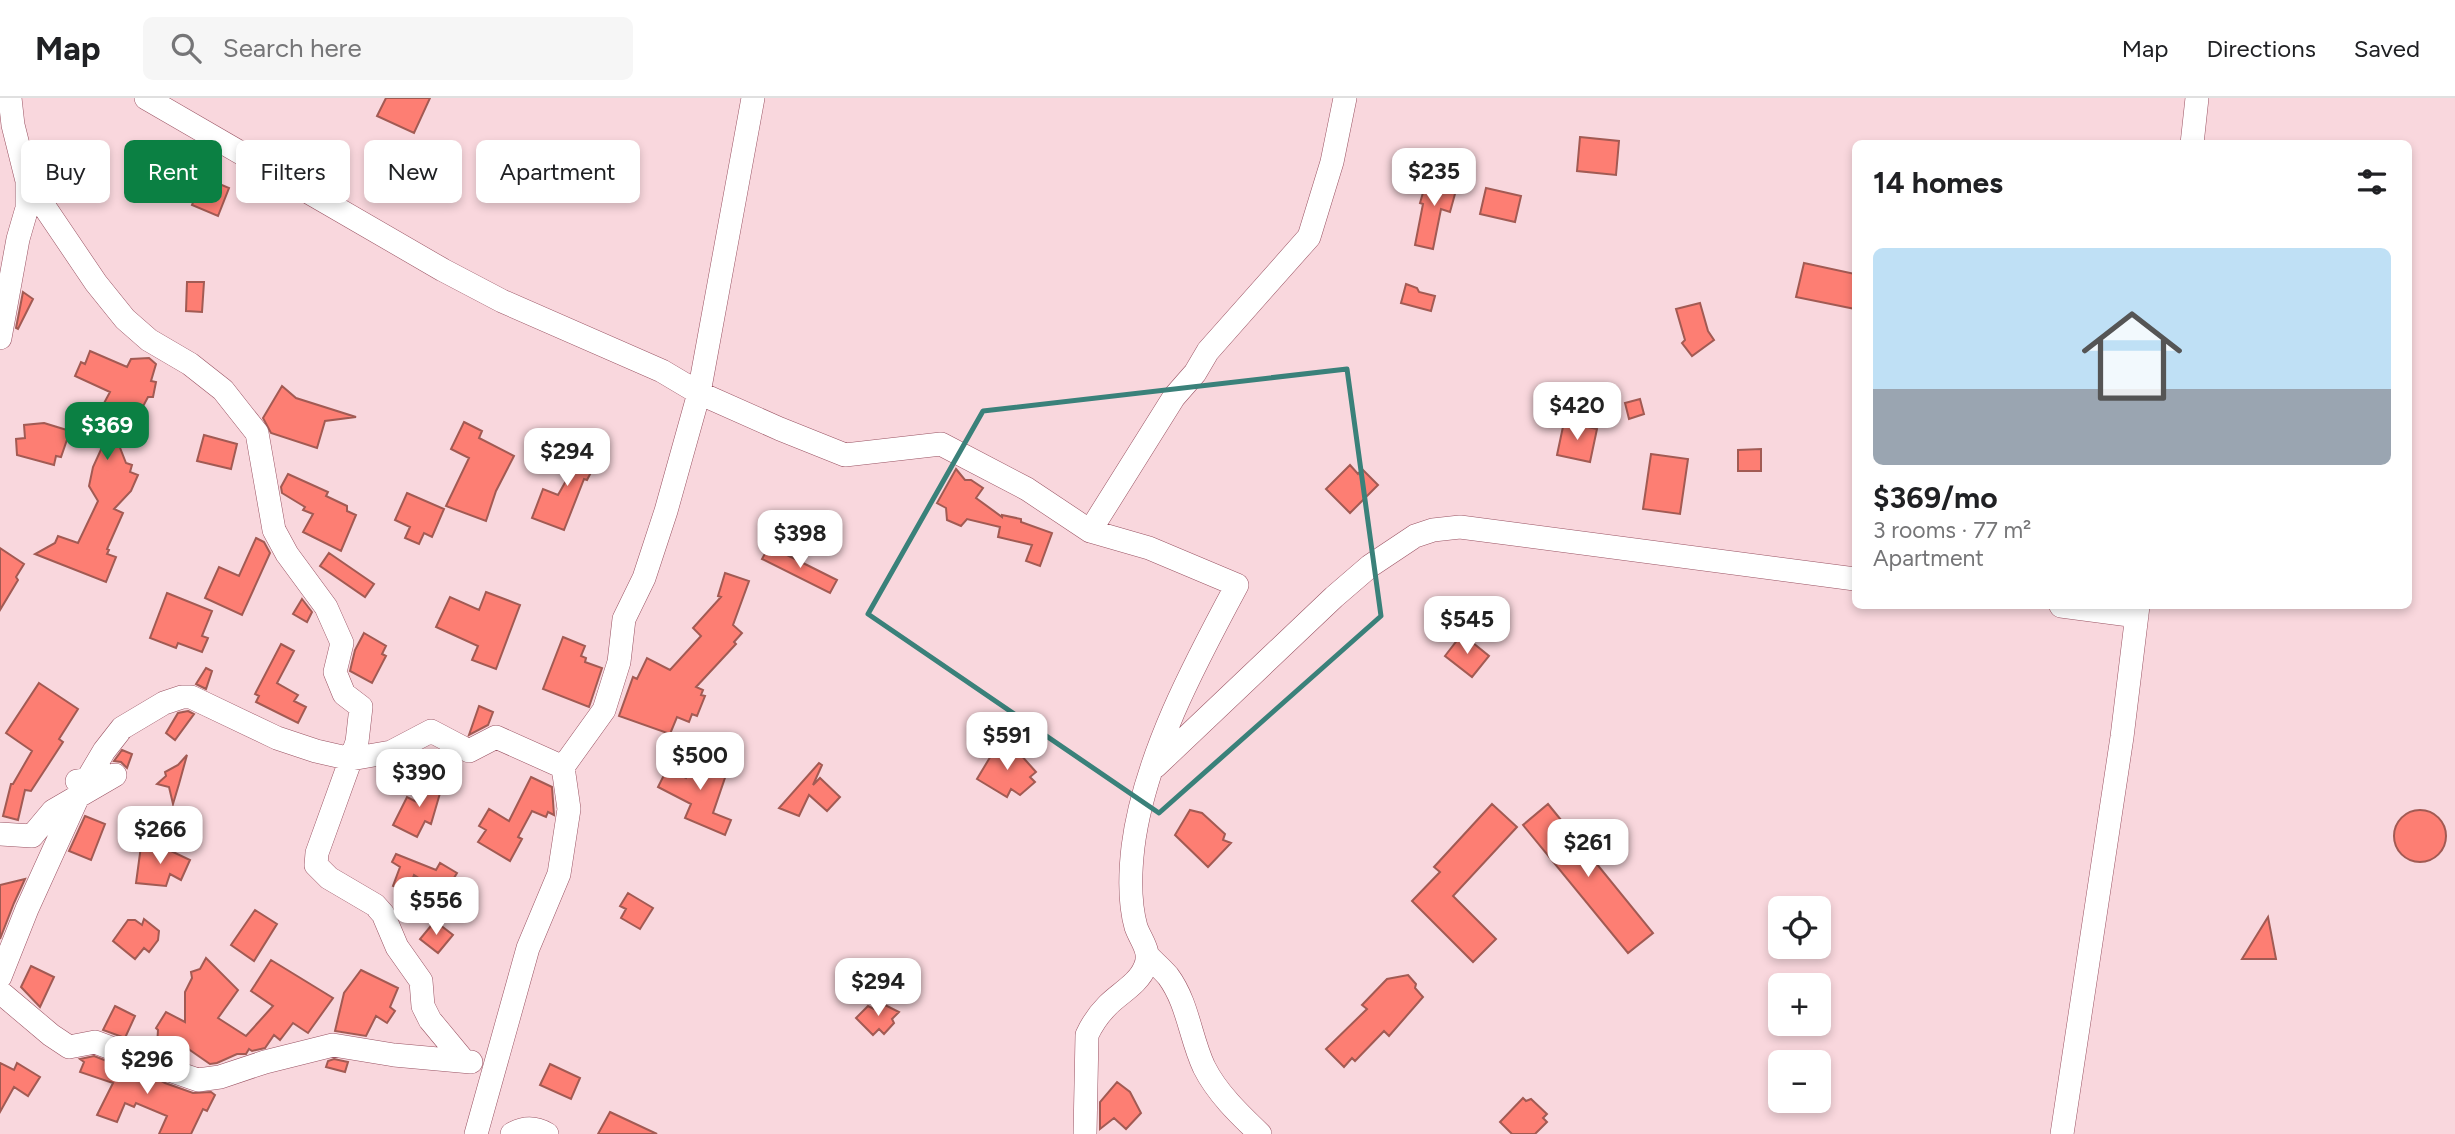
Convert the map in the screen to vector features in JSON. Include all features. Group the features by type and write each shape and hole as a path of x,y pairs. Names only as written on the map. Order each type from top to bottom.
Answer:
{"street":[{"path":"10,98 21,157"},
{"path":"146,98 443,270 502,301 662,371 699,393 845,455 941,444 1027,489 1090,531 1149,548 1237,585 1204,646 1150,771 1133,846 1132,909 1137,929 1149,956 1168,976 1185,1009 1205,1069 1227,1102 1260,1134"},
{"path":"476,1134 528,948 559,874 569,809 563,767 604,710 619,662 624,620 644,578 699,393 753,98"},
{"path":"1090,531 1174,397 1195,373 1208,351 1309,237 1332,162 1345,98"},
{"path":"2192,140 2197,98"},
{"path":"0,338 27,203"},
{"path":"43,203 96,283 125,319 149,340 190,364 223,390 257,433 274,530 287,554 326,607 342,643 334,671 344,694 361,707 357,742 317,853 316,864 329,878 375,905 383,914 397,947 421,981 423,1006 429,1020 464,1061"},
{"path":"1150,771 1310,619 1370,566 1415,536 1433,530 1460,527 1852,579"},
{"path":"2062,1134 2122,737 2138,610 2119,609"},
{"path":"0,977 27,908 81,790 104,751 122,729 164,703 191,697 277,738 351,759 391,752 431,731 469,751 496,737 563,767"},
{"path":"0,834 32,836 53,811 116,775 70,782 81,790"},
{"path":"1085,1134 1087,1035 1092,1023 1144,970 1149,956"},
{"path":"0,992 69,1047 95,1042 120,1051 143,1054 172,1071 198,1080 220,1077 265,1062 333,1045 495,1066"},
{"path":"512,1134 527,1128 547,1134"}],"highlighted area":[{"path":"1347,369 1381,616 1159,813 868,614 983,411"}],"building":[{"path":"386,98 430,98 414,133 377,116"},
{"path":"1580,137 1619,141 1616,175 1577,171"},
{"path":"1428,175 1458,183 1450,212 1441,209 1433,249 1415,245 1423,204 1420,203"},
{"path":"222,185 229,188 218,216 192,205 222,203"},
{"path":"1486,188 1521,196 1515,222 1480,214"},
{"path":"1804,263 1852,273 1852,308 1796,297"},
{"path":"187,282 204,282 202,312 186,311"},
{"path":"1406,284 1417,288 1419,292 1435,296 1431,311 1401,303"},
{"path":"23,292 33,299 18,329 16,328"},
{"path":"1700,303 1708,331 1714,340 1692,356 1682,343 1685,340 1676,309"},
{"path":"90,351 127,367 131,359 149,358 156,364 151,381 156,382 153,397 148,397 131,429 108,417 126,463 132,465 130,472 138,475 131,491 114,509 123,513 107,549 107,554 116,557 106,582 35,554 55,543 58,536 78,543 98,501 89,486 93,467 104,443 87,435 110,392 75,376 81,362 85,364"},
{"path":"282,386 296,398 356,417 325,421 317,448 271,433 263,418"},
{"path":"1640,399 1644,414 1629,419 1625,403"},
{"path":"464,422 482,431 479,438 514,456 496,491 486,521 446,506 469,458 451,449"},
{"path":"1564,422 1597,429 1590,462 1557,455"},
{"path":"44,423 70,431 61,457 56,456 54,465 17,455 16,439 25,438 24,425"},
{"path":"204,435 237,444 231,469 197,461"},
{"path":"588,442 597,446 593,456 598,459 587,480 584,479 564,530 532,518 543,489 558,495 572,470 570,465 560,460 569,444 583,451"},
{"path":"1761,449 1761,471 1738,471 1738,450"},
{"path":"1651,454 1688,459 1680,514 1643,509"},
{"path":"1350,465 1358,474 1362,469 1378,485 1350,513 1326,489"},
{"path":"956,469 965,480 971,480 983,488 976,498 1002,517 1021,519 1021,522 1052,533 1040,566 1026,561 1032,545 998,537 1000,527 967,519 961,526 947,520 946,508 937,503"},
{"path":"288,474 328,492 326,496 347,506 347,511 356,515 341,551 303,532 313,514 303,510 305,507 282,493 281,487"},
{"path":"407,493 444,509 432,537 424,533 419,544 405,538 410,527 395,520"},
{"path":"256,538 264,542 270,553 242,615 205,598 219,567 239,576"},
{"path":"769,546 837,580 830,593 762,559"},
{"path":"0,548 24,564 0,610"},
{"path":"329,553 374,584 365,597 320,566"},
{"path":"725,573 749,581 733,625 742,633 734,642 736,644 696,687 703,690 701,695 705,696 697,716 692,714 689,722 677,717 670,734 619,716 633,677 637,679 647,658 670,670 701,636 693,628 721,597 718,596"},
{"path":"486,592 520,605 496,669 472,660 478,646 436,627 450,597 479,610"},
{"path":"167,593 212,611 202,636 208,638 202,652 178,643 176,648 150,638"},
{"path":"302,599 312,612 307,622 293,614"},
{"path":"364,633 386,646 382,654 386,656 372,683 350,671 355,650"},
{"path":"1462,634 1489,656 1472,677 1445,656"},
{"path":"563,637 585,646 581,656 586,658 585,662 602,668 589,707 543,689"},
{"path":"281,644 294,651 277,683 298,695 294,701 306,707 298,723 256,702 259,696 255,694"},
{"path":"206,668 212,671 206,689 196,684"},
{"path":"39,683 78,709 59,739 63,742 31,791 25,790 18,820 3,816 11,784 32,751 6,733"},
{"path":"479,706 493,712 488,725 469,735"},
{"path":"188,711 194,714 175,740 166,733 178,713"},
{"path":"998,744 1017,755 1020,754 1036,772 1030,777 1035,782 1020,795 1011,789 1007,797 977,779"},
{"path":"122,750 132,754 127,768 121,762 114,761"},
{"path":"187,755 173,804 169,787 157,784 166,776 165,772 178,765"},
{"path":"696,755 728,769 713,813 731,820 725,835 685,818 691,804 658,787 667,769 686,778"},
{"path":"819,763 822,765 813,785 820,778 840,797 827,811 809,795 799,816 779,808"},
{"path":"531,777 552,787 554,815 548,812 546,817 532,811 518,837 522,839 510,861 478,842 486,830 479,826 489,809 509,821"},
{"path":"427,778 443,783 431,824 425,821 417,837 393,825 407,797 419,803"},
{"path":"1492,804 1517,827 1453,896 1496,939 1473,962 1412,901 1440,872 1434,867"},
{"path":"1548,804 1653,933 1628,953 1523,825"},
{"path":"1190,810 1202,813 1225,834 1223,840 1231,843 1208,867 1175,835"},
{"path":"2420,810 2439,817 2446,836 2439,855 2420,862 2401,855 2394,836 2401,817"},
{"path":"85,816 105,824 91,860 69,851"},
{"path":"141,846 171,851 190,860 181,880 170,874 166,886 136,883"},
{"path":"396,854 436,870 440,863 457,873 444,894 414,875 408,891 393,886 400,867 392,862"},
{"path":"25,879 14,903 0,939 0,885"},
{"path":"628,893 653,908 640,929 621,918 626,909 620,906"},
{"path":"255,910 277,924 254,961 231,945"},
{"path":"2268,917 2276,959 2242,959"},
{"path":"144,919 159,931 158,940 149,952 144,948 135,959 113,941 128,920 135,920 142,925"},
{"path":"435,921 453,935 438,953 420,939"},
{"path":"206,958 238,990 218,1018 246,1036 273,1006 251,991 271,960 333,998 308,1033 293,1023 280,1040 274,1035 265,1048 252,1051 249,1049 246,1054 237,1054 217,1063 210,1064 184,1046 178,1058 157,1046 156,1028 166,1012 185,1022 185,992 192,978 191,972 200,969"},
{"path":"31,966 54,977 40,1007 21,987"},
{"path":"361,970 398,988 390,1007 395,1011 387,1023 376,1016 366,1036 335,1031 344,993"},
{"path":"1408,975 1423,997 1389,1036 1384,1031 1355,1061 1352,1058 1344,1067 1326,1049 1367,1009 1362,1005 1387,979"},
{"path":"881,1003 899,1012 884,1034 879,1029 873,1035 856,1018 868,1006 874,1009"},
{"path":"115,1006 135,1016 125,1038 103,1030"},
{"path":"94,1056 117,1065 138,1068 165,1083 193,1093 211,1092 215,1095 207,1111 203,1109 191,1134 159,1134 167,1116 136,1103 134,1107 125,1103 117,1122 97,1115 113,1083 80,1072 84,1062 80,1059"},
{"path":"334,1059 348,1062 345,1072 326,1067 328,1061"},
{"path":"0,1063 14,1070 17,1063 40,1077 28,1096 14,1087 0,1112"},
{"path":"550,1064 580,1078 571,1099 540,1085"},
{"path":"1117,1082 1130,1092 1141,1113 1126,1129 1114,1118 1100,1129 1100,1102"},
{"path":"1523,1098 1526,1101 1531,1099 1547,1114 1543,1118 1547,1122 1535,1134 1512,1134 1500,1122"},
{"path":"610,1112 657,1134 598,1134"}]}
